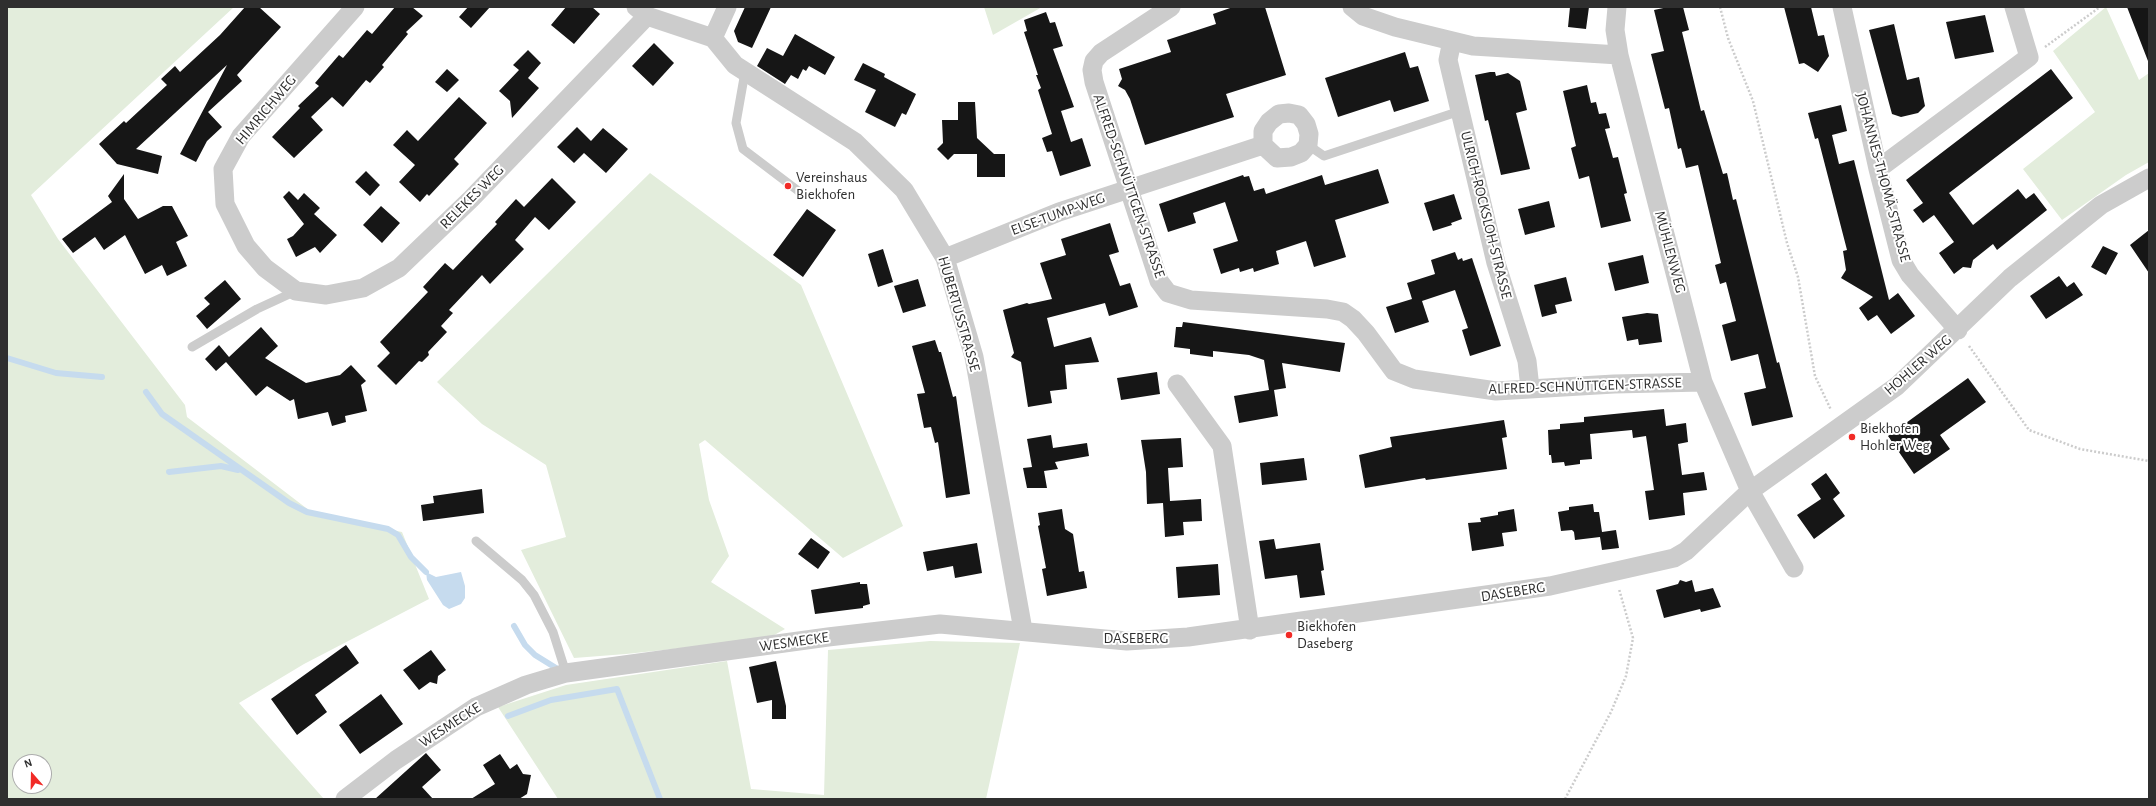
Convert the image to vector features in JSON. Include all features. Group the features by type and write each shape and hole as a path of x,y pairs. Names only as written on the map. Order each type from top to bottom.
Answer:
{"street":[{"name":"HIMRICHWEG","path":"265,268 246,246 226,204 223,169 241,136 355,7"},
{"path":"641,12 713,38 727,7"},
{"name":"ALFRED-SCHNÜTTGEN-STRASSE","path":"1171,7 1133,30 1101,52 1094,61 1094,82 1159,281 1168,292 1191,300 1327,309 1343,312 1353,319 1366,333 1387,364 1403,376 1496,391 1614,384 1703,382"},
{"path":"1352,7 1363,16 1395,27 1473,46 1619,55"},
{"name":"MÜHLENWEG","path":"1617,7 1615,30 1619,55 1683,298 1703,382 1750,491"},
{"name":"JOHANNES-THOMÄ-STRASSE","path":"1842,7 1878,169 1901,260 1910,275 1958,330"},
{"path":"1878,169 2029,57 2014,7"},
{"name":"RELEKES WEG","path":"265,268 296,291 326,295 363,288 400,268 472,199 641,12"},
{"name":"HUBERTUSSTRASSE","path":"713,38 735,65 855,142 904,190 945,258 974,357 1023,630"},
{"name":"ULRICH-ROCKSLOH-STRASSE","path":"1452,41 1448,60 1496,263 1527,361 1530,388"},
{"path":"1279,114 1299,114 1306,124 1309,134 1308,145 1301,153 1291,157 1277,158 1263,145 1263,131 1269,122 1279,114"},
{"name":"ELSE-TUMP-WEG","path":"945,258 1059,212 1263,145"},
{"name":"HOHLER WEG","path":"1750,491 1897,386 1958,330 2010,278 2101,205 2149,178"},
{"path":"1177,384 1222,446 1250,630"},
{"path":"1750,491 1794,568"},
{"name":"DASEBERG","path":"1023,630 1127,641 1188,637 1250,630 1497,595 1614,573 1674,558 1686,551 1750,491"},
{"name":"WESMECKE","path":"345,799 396,760 476,707 526,685 566,673 828,637 940,624 1023,630"}],"lane":[{"path":"745,72 736,123 743,149 801,193"},
{"path":"1308,145 1324,156 1460,111"},
{"path":"192,347 257,309 296,291"},
{"path":"476,541 522,580 534,595 553,632 566,673"}],"path":[{"path":"1720,7 1728,38 1755,108 1787,243 1798,277 1815,376 1831,411 1836,430"},
{"path":"2029,57 2100,7"},
{"path":"1958,330 2029,430 2080,449 2149,461"},
{"path":"1565,799 1611,712 1626,676 1633,638 1614,573"}],"green space":[{"path":"7,7 234,7 31,195 58,239 185,405 187,417 314,514 402,532 429,599 304,664 239,703 324,799 7,799"},
{"path":"984,7 1042,7 993,35"},
{"path":"2106,7 2139,80 2149,73 2149,162 2126,175 2062,220 2023,169 2095,112 2053,51"},
{"path":"650,173 801,285 903,526 843,558 705,440 699,444 709,500 729,556 711,582 785,629 767,639 574,658 521,550 566,537 546,465 482,424 437,382"},
{"path":"930,641 1020,643 986,799 558,799 498,707 566,685 727,661 751,789 824,795 828,650"}],"water":[{"path":"426,572 436,577 461,572 465,586 465,598 461,604 449,609 443,605 427,580"}],"building":[{"path":"245,7 259,7 281,27 237,75 242,81 208,112 222,127 207,141 196,162 180,154 227,65 136,149 162,156 158,174 117,164 99,144 124,121 126,123 167,85 161,79 175,66 180,72 220,35"},
{"path":"395,7 412,7 423,16 406,32 408,34 382,65 384,67 370,83 366,80 343,107 332,97 311,117 323,130 294,158 272,137 300,108 298,106 319,86 315,83 339,55 343,58 367,30 372,34"},
{"path":"468,7 490,7 471,28 459,17"},
{"path":"566,7 592,7 600,14 574,44 551,25"},
{"path":"745,7 771,7 752,48 738,42 734,31"},
{"path":"1233,7 1265,7 1286,75 1226,94 1234,117 1145,145 1130,99 1125,90 1118,86 1122,79 1119,69 1171,52 1167,40 1216,24 1213,14"},
{"path":"1570,7 1589,7 1586,29 1568,27"},
{"path":"1668,7 1683,7 1689,30 1682,32 1701,111 1704,110 1723,174 1727,173 1733,200 1736,199 1777,363 1779,362 1793,417 1752,426 1744,393 1766,388 1758,354 1731,361 1722,325 1736,321 1726,282 1720,284 1715,265 1721,263 1698,165 1686,168 1681,148 1678,149 1669,108 1665,109 1651,54 1664,51 1654,10"},
{"path":"1784,7 1811,7 1818,36 1824,35 1829,56 1818,72 1804,63 1799,64"},
{"path":"2127,7 2149,7 2148,61"},
{"path":"1046,12 1050,23 1055,22 1063,46 1053,49 1074,107 1061,111 1071,142 1082,138 1091,166 1060,176 1052,151 1047,152 1042,138 1052,134 1038,90 1041,88 1036,75 1038,75 1024,32 1027,31 1024,20"},
{"path":"1985,15 1994,52 1955,59 1946,22"},
{"path":"1894,24 1907,80 1919,77 1925,106 1918,113 1901,117 1892,114 1869,30"},
{"path":"795,34 835,57 825,75 809,66 806,71 803,69 798,79 791,75 785,84 757,66 767,48 783,56"},
{"path":"654,43 674,63 653,86 632,66"},
{"path":"528,50 541,63 528,78 539,88 512,118 510,101 499,91 519,70 513,65"},
{"path":"1405,52 1410,68 1418,66 1429,101 1394,112 1390,100 1338,117 1325,78"},
{"path":"863,63 885,74 884,77 916,94 906,115 902,113 895,127 865,112 876,90 854,80"},
{"path":"447,69 459,80 447,92 435,82"},
{"path":"2051,69 2073,98 1949,193 1973,225 2018,189 2026,199 2034,193 2047,210 1997,250 1993,244 1973,260 1971,268 1963,267 1954,274 1939,253 1954,242 1934,215 1923,223 1913,210 1923,203 1906,180"},
{"path":"1495,72 1496,76 1508,73 1520,81 1527,110 1516,113 1530,169 1501,175 1488,120 1485,121 1475,75"},
{"path":"1587,85 1591,103 1596,102 1599,114 1606,113 1610,128 1605,129 1613,158 1618,157 1627,193 1624,194 1631,221 1601,228 1589,176 1579,179 1571,148 1576,146 1563,91"},
{"path":"459,97 487,123 454,159 459,164 429,196 427,194 420,202 399,182 415,165 393,145 407,130 418,141"},
{"path":"958,102 975,102 977,138 994,154 1005,154 1005,177 977,177 977,154 954,154 948,160 937,149 943,143 942,120 958,120"},
{"path":"1841,105 1847,131 1832,135 1839,164 1854,160 1889,300 1898,293 1915,316 1891,334 1877,315 1868,321 1859,308 1873,297 1841,278 1846,270 1843,251 1847,250 1818,138 1815,139 1808,113"},
{"path":"577,127 591,141 603,128 628,149 606,173 584,153 574,163 557,147"},
{"path":"1378,169 1389,203 1335,220 1346,257 1314,267 1306,241 1276,251 1279,264 1254,272 1253,268 1240,272 1239,268 1221,274 1213,249 1238,241 1225,202 1193,213 1196,223 1168,232 1159,204 1243,175 1244,177 1249,176 1254,191 1264,188 1266,194 1322,175 1325,185"},
{"path":"366,171 380,185 370,196 355,182"},
{"path":"124,174 124,199 138,219 163,206 172,206 188,236 176,242 187,266 167,276 162,265 145,274 125,235 104,250 95,237 73,253 62,239 112,202 108,196"},
{"path":"552,178 576,202 549,230 535,217 515,240 524,249 490,284 482,275 449,310 453,313 441,326 447,332 428,352 429,355 422,362 419,361 396,385 377,366 390,353 380,342 428,292 423,287 445,263 453,270 497,224 495,222 516,199 524,207"},
{"path":"289,191 298,200 304,193 320,208 314,214 337,235 320,253 315,247 296,257 287,239 293,236 304,224 283,197"},
{"path":"1454,194 1462,219 1451,223 1452,225 1433,231 1424,203"},
{"path":"1549,201 1555,227 1525,235 1518,209"},
{"path":"381,206 400,223 382,243 363,225"},
{"path":"807,209 836,230 803,277 773,255"},
{"path":"1110,223 1119,252 1109,255 1120,286 1130,283 1138,307 1109,316 1105,303 1047,318 1054,347 1091,337 1099,362 1065,365 1067,389 1050,391 1052,403 1028,407 1021,362 1011,357 1014,353 1003,310 1027,303 1029,304 1052,299 1040,263 1066,255 1061,239"},
{"path":"2149,230 2149,273 2130,245"},
{"path":"2103,246 2118,253 2106,275 2091,267"},
{"path":"883,249 893,282 878,287 868,254"},
{"path":"1455,252 1458,260 1462,258 1463,261 1472,258 1501,346 1470,356 1462,330 1468,328 1455,290 1422,301 1429,322 1395,333 1386,307 1412,299 1407,283 1435,274 1431,260"},
{"path":"1643,255 1649,283 1615,291 1608,263"},
{"path":"2059,276 2067,287 2074,282 2083,295 2046,319 2030,296"},
{"path":"1566,277 1572,301 1555,305 1557,313 1542,317 1534,285"},
{"path":"918,279 926,306 903,313 894,286"},
{"path":"225,280 241,299 207,329 196,316 210,304 204,298"},
{"path":"1647,313 1658,314 1662,342 1639,345 1638,339 1627,341 1622,317"},
{"path":"1183,322 1345,343 1340,372 1282,363 1286,388 1274,390 1278,416 1239,423 1234,396 1269,390 1264,360 1249,355 1213,351 1213,357 1190,354 1190,349 1174,347 1176,327 1182,327"},
{"path":"261,327 278,346 265,358 306,383 340,375 351,365 366,381 361,385 367,411 345,416 346,422 332,426 328,412 298,419 294,399 290,401 267,386 256,396 226,362 216,371 205,359 219,345 229,357"},
{"path":"935,340 939,352 941,352 953,397 956,396 970,494 946,498 938,442 935,443 931,427 924,428 917,394 925,393 912,346"},
{"path":"1157,372 1160,394 1121,400 1117,378"},
{"path":"1968,378 1986,402 1940,435 1950,449 1914,474 1888,436"},
{"path":"1664,409 1666,426 1686,423 1688,442 1678,444 1682,475 1704,472 1707,490 1683,493 1685,515 1649,520 1645,491 1654,490 1646,436 1633,438 1632,430 1590,434 1592,459 1580,460 1580,464 1565,466 1564,462 1552,463 1551,455 1549,455 1548,430 1560,429 1560,424 1584,422 1584,417"},
{"path":"1504,420 1507,437 1502,438 1507,469 1426,480 1425,478 1365,488 1359,455 1392,447 1390,437"},
{"path":"1051,435 1053,448 1087,443 1089,456 1055,462 1058,469 1044,471 1047,488 1027,488 1023,468 1032,467 1027,439"},
{"path":"1181,438 1183,467 1168,468 1170,501 1201,499 1202,521 1183,522 1184,535 1165,537 1163,503 1147,504 1146,472 1141,440"},
{"path":"1304,458 1307,480 1262,485 1260,463"},
{"path":"1826,473 1840,493 1833,499 1845,516 1814,539 1797,515 1821,499 1811,484"},
{"path":"482,489 484,513 423,521 421,505 434,503 433,496"},
{"path":"1593,504 1594,512 1599,512 1602,532 1616,530 1619,548 1602,550 1600,537 1575,540 1574,532 1572,530 1561,531 1558,512 1569,510 1569,507"},
{"path":"1062,509 1065,529 1073,534 1079,572 1084,571 1087,588 1047,596 1042,569 1046,568 1038,526 1040,525 1038,513"},
{"path":"1514,509 1517,531 1502,533 1504,546 1472,551 1468,523 1481,522 1480,518 1498,515 1498,512"},
{"path":"811,538 830,552 818,569 798,554"},
{"path":"1274,539 1276,549 1320,543 1324,570 1321,571 1325,595 1300,598 1297,575 1265,579 1259,541"},
{"path":"977,543 982,573 955,578 953,566 927,571 923,552"},
{"path":"1218,564 1220,595 1178,598 1176,567"},
{"path":"1680,580 1686,582 1692,580 1695,592 1713,588 1721,607 1701,612 1700,609 1664,618 1656,590 1678,584"},
{"path":"860,582 860,584 867,584 870,604 863,606 863,608 815,614 811,590"},
{"path":"346,645 359,663 315,695 327,712 297,735 271,699"},
{"path":"431,650 446,670 438,676 437,684 430,682 419,690 403,670"},
{"path":"776,661 786,706 786,719 772,719 772,700 757,703 749,667"},
{"path":"381,694 403,724 360,754 339,725"},
{"path":"426,753 441,770 422,787 433,799 375,799"},
{"path":"500,754 510,769 517,764 523,774 531,775 527,794 519,799 471,799 495,784 483,765"}],"waterway":[{"path":"7,358 56,373 102,377"},
{"path":"146,392 162,414 289,503 307,512 388,529 398,535 411,557 426,572"},
{"path":"169,472 221,466 238,470"},
{"path":"514,626 525,645 535,655 556,668"},
{"path":"508,716 551,700 617,689 660,799"}],"place":[{"name":"Vereinshaus Biekhofen","path":"788,186"},
{"name":"Biekhofen Hohler Weg","path":"1852,437"},
{"name":"Biekhofen Daseberg","path":"1289,635"}]}
